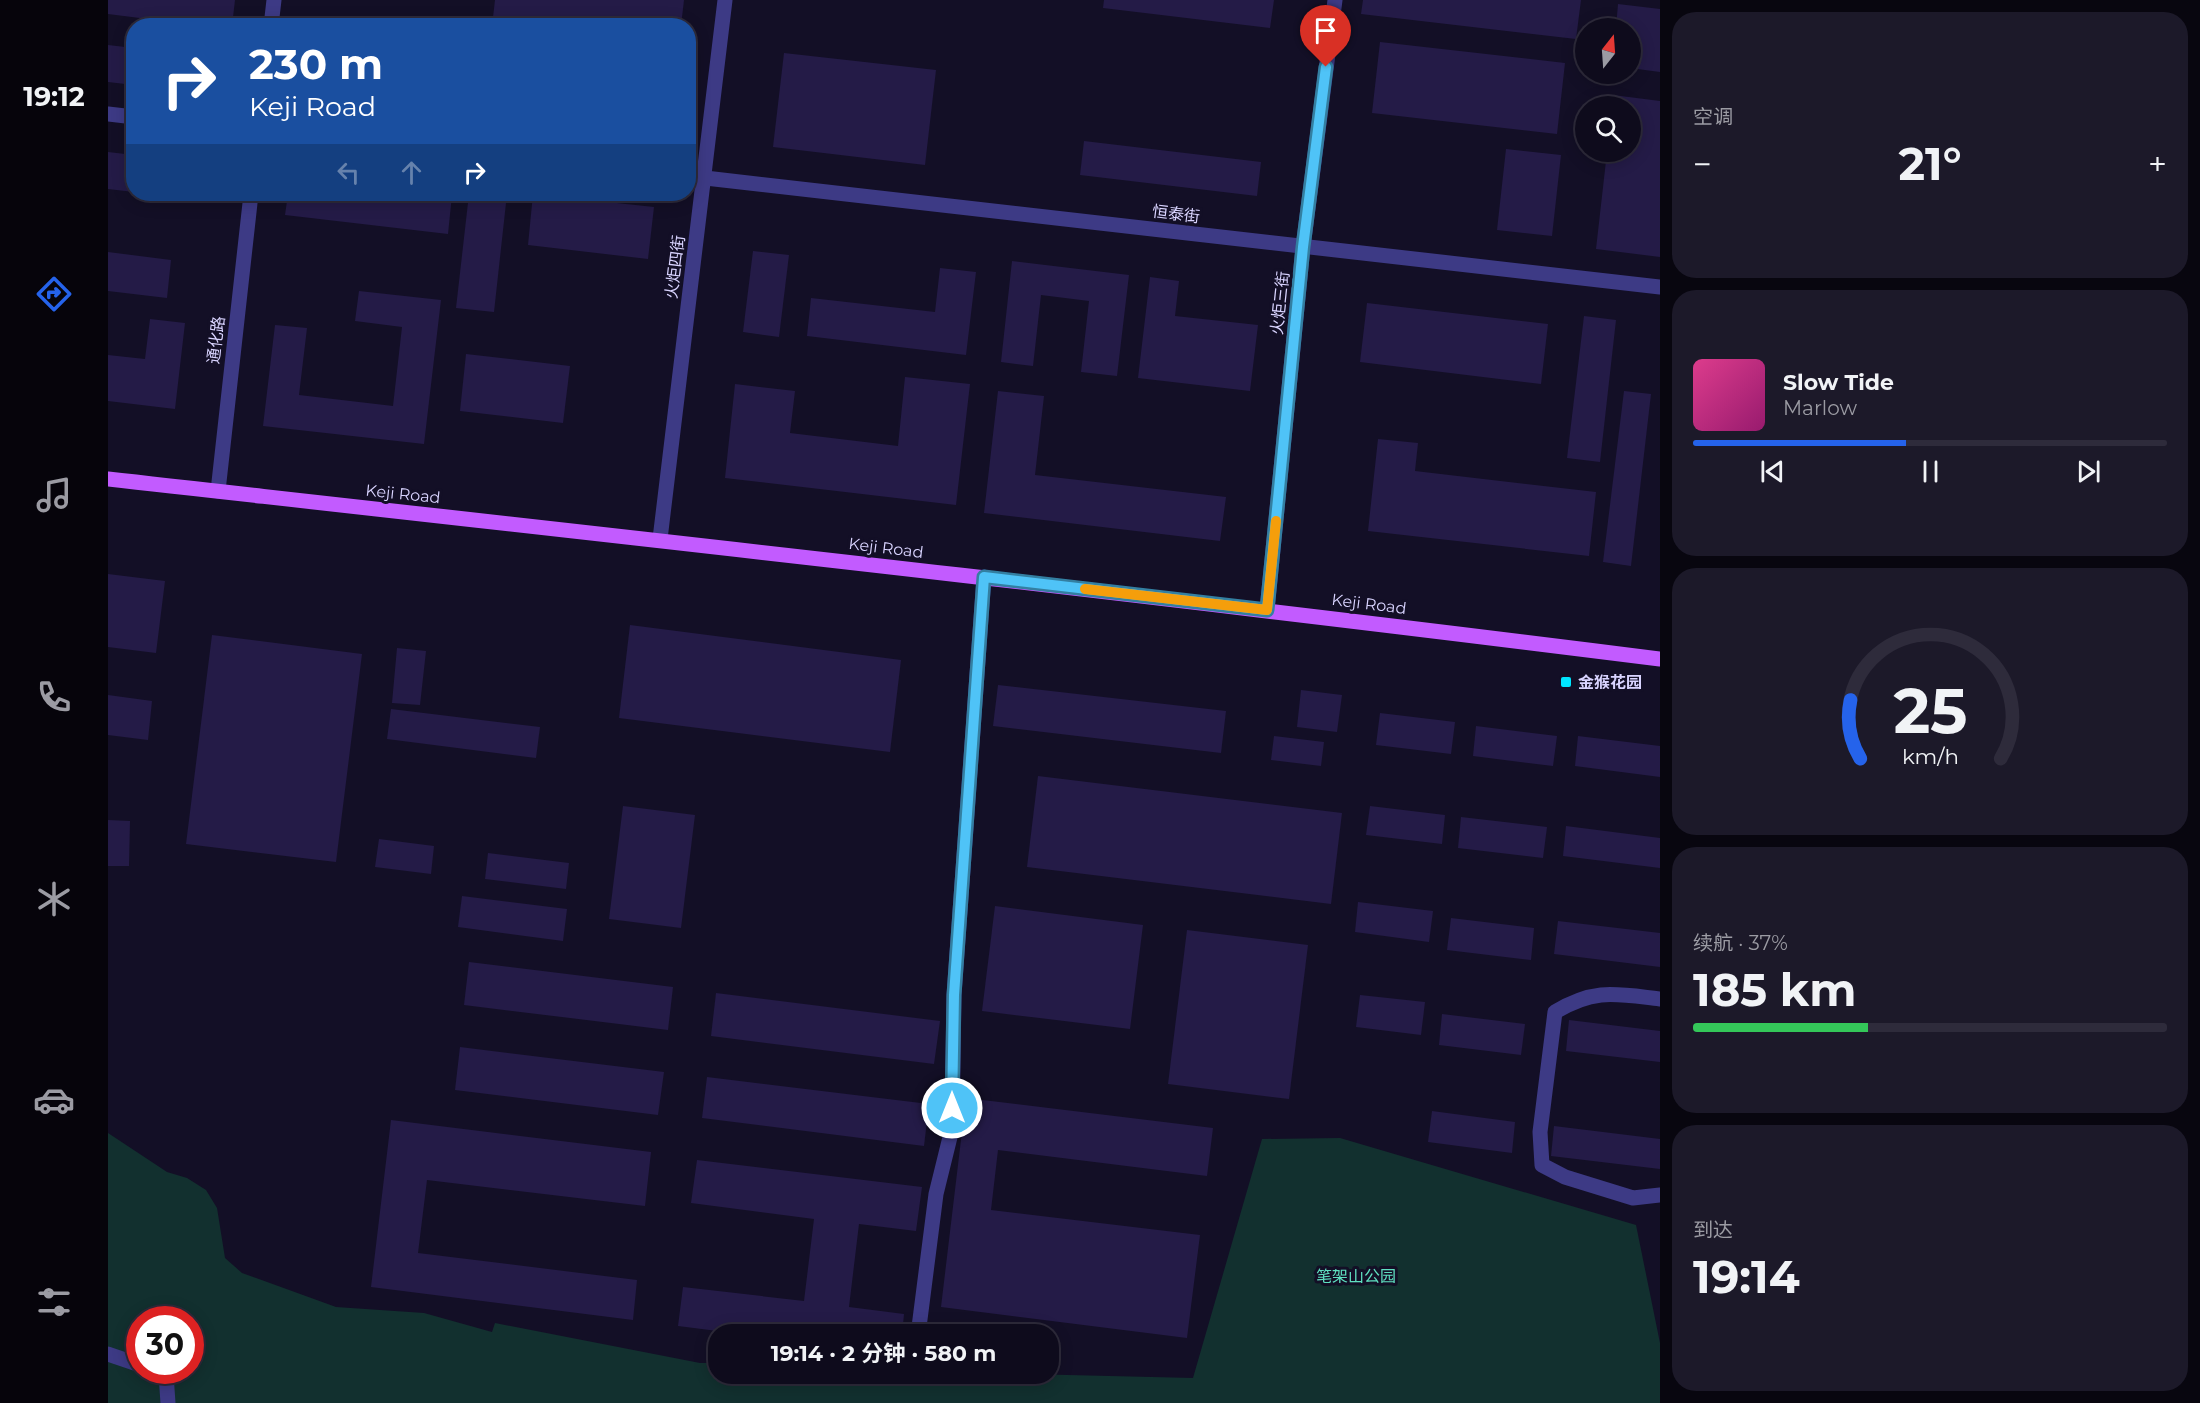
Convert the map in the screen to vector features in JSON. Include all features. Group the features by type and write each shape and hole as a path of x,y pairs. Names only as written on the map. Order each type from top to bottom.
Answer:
{"main road":[{"name":"Keji Road","path":"108,479 660,539 1267,610 1660,659"}],"street":[{"path":"272,18 274,0"},
{"name":"火炬四街","path":"660,539 725,0"},
{"name":"火炬三街","path":"1267,610 1303,247 1335,0"},
{"path":"108,114 126,116"},
{"name":"恒泰街","path":"696,177 1660,287"},
{"name":"通化路","path":"218,491 250,201"},
{"path":"919,1324 936,1194 952,1129 954,995 984,577"},
{"path":"1660,999 1611,993 1578,998 1555,1012 1540,1132 1542,1165 1565,1177 1633,1198 1660,1196"},
{"path":"108,1354 126,1360"},
{"path":"167,1384 168,1403"}],"green space":[{"name":"笔架山公园","path":"108,1133 167,1172 187,1178 206,1190 217,1208 225,1258 242,1273 336,1307 424,1313 492,1332 495,1323 708,1363 708,1384 1059,1384 1059,1375 1193,1378 1262,1139 1340,1138 1636,1225 1660,1343 1660,1403 108,1403"}],"building":[{"path":"108,0 235,0 233,18 140,18 108,14"},
{"path":"495,0 684,0 682,18 493,18"},
{"path":"1104,0 1274,0 1270,28 1103,8"},
{"path":"1363,0 1581,0 1579,18 1575,18 1575,39 1361,14"},
{"path":"1618,4 1660,9 1660,72 1641,69 1641,18 1617,18"},
{"path":"1380,42 1565,63 1557,134 1372,113"},
{"path":"108,45 126,47 126,84 108,82"},
{"path":"784,53 936,70 925,165 773,147"},
{"path":"1641,99 1660,101 1660,257 1596,249 1606,162 1641,162"},
{"path":"1084,141 1261,162 1257,196 1080,175"},
{"path":"1506,149 1561,155 1552,236 1497,230"},
{"path":"108,152 126,154 126,191 108,189"},
{"path":"287,201 451,201 448,234 285,215"},
{"path":"468,201 506,201 494,312 456,308"},
{"path":"532,201 598,201 654,207 648,259 528,245"},
{"path":"753,251 789,255 779,337 743,332"},
{"path":"108,252 171,260 167,298 108,291"},
{"path":"1012,261 1129,275 1117,376 1081,372 1089,301 1041,295 1033,366 1001,362"},
{"path":"940,268 976,272 966,355 807,336 811,298 935,312"},
{"path":"1150,277 1179,281 1175,316 1258,325 1250,391 1138,378"},
{"path":"359,291 441,300 424,444 263,426 275,325 307,328 299,395 393,406 402,327 355,321"},
{"path":"1367,303 1548,324 1541,384 1360,362"},
{"path":"1584,316 1616,320 1600,462 1567,458"},
{"path":"150,319 185,323 175,409 108,401 108,355 145,359"},
{"path":"466,354 570,366 563,423 460,411"},
{"path":"905,377 970,384 956,505 725,478 735,384 795,391 790,433 898,446"},
{"path":"998,391 1044,396 1035,475 1226,497 1220,541 984,513"},
{"path":"1624,391 1651,394 1631,566 1603,562"},
{"path":"1378,439 1418,443 1415,471 1596,492 1589,556 1368,531"},
{"path":"108,574 165,581 156,653 108,647"},
{"path":"630,625 901,660 890,752 619,718"},
{"path":"212,635 362,654 336,862 186,844"},
{"path":"397,648 426,651 420,705 392,703"},
{"path":"998,685 1226,711 1221,753 993,726"},
{"path":"1301,690 1342,695 1337,732 1297,727"},
{"path":"108,695 152,701 148,740 108,735"},
{"path":"391,709 540,727 536,758 387,739"},
{"path":"1380,713 1455,722 1451,754 1376,745"},
{"path":"1476,726 1557,736 1553,766 1473,756"},
{"path":"1274,736 1324,742 1321,766 1271,760"},
{"path":"1578,736 1660,746 1660,777 1575,766"},
{"path":"1038,776 1342,813 1331,904 1027,867"},
{"path":"623,806 695,815 681,928 609,919"},
{"path":"1370,806 1445,815 1442,844 1366,835"},
{"path":"1461,817 1547,827 1543,858 1458,848"},
{"path":"108,820 130,821 129,866 108,866"},
{"path":"1566,826 1660,838 1660,868 1563,856"},
{"path":"379,839 434,846 431,874 375,867"},
{"path":"488,853 569,863 566,889 485,879"},
{"path":"462,896 567,909 563,941 458,927"},
{"path":"1358,902 1433,911 1429,942 1355,932"},
{"path":"995,906 1143,925 1130,1029 982,1011"},
{"path":"1451,918 1534,928 1531,960 1447,950"},
{"path":"1558,921 1660,933 1660,967 1554,954"},
{"path":"1187,930 1308,945 1289,1099 1168,1084"},
{"path":"469,962 673,987 668,1030 464,1005"},
{"path":"716,993 940,1021 934,1064 711,1036"},
{"path":"1360,995 1425,1002 1421,1035 1356,1027"},
{"path":"1442,1014 1525,1024 1521,1055 1439,1045"},
{"path":"1569,1020 1660,1031 1660,1062 1566,1051"},
{"path":"460,1047 664,1072 658,1115 455,1090"},
{"path":"707,1077 929,1104 924,1146 702,1118"},
{"path":"966,1098 1213,1128 1207,1176 998,1150 991,1210 1200,1235 1187,1338 941,1307"},
{"path":"1432,1111 1515,1122 1512,1153 1428,1142"},
{"path":"391,1120 651,1152 645,1206 427,1180 418,1253 637,1280 633,1320 371,1287"},
{"path":"1554,1126 1660,1139 1660,1169 1551,1156"},
{"path":"697,1160 922,1187 916,1231 859,1224 849,1307 904,1314 903,1324 708,1324 708,1330 678,1326 683,1287 804,1301 814,1219 691,1203"}],"slow traffic":[{"path":"1085,589 1267,610 1276,521"}],"place":[{"name":"金猴花园","path":"1566,682"}],"route":[{"path":"952,1108 954,995 984,577 1267,610 1303,247 1326,67"}]}
